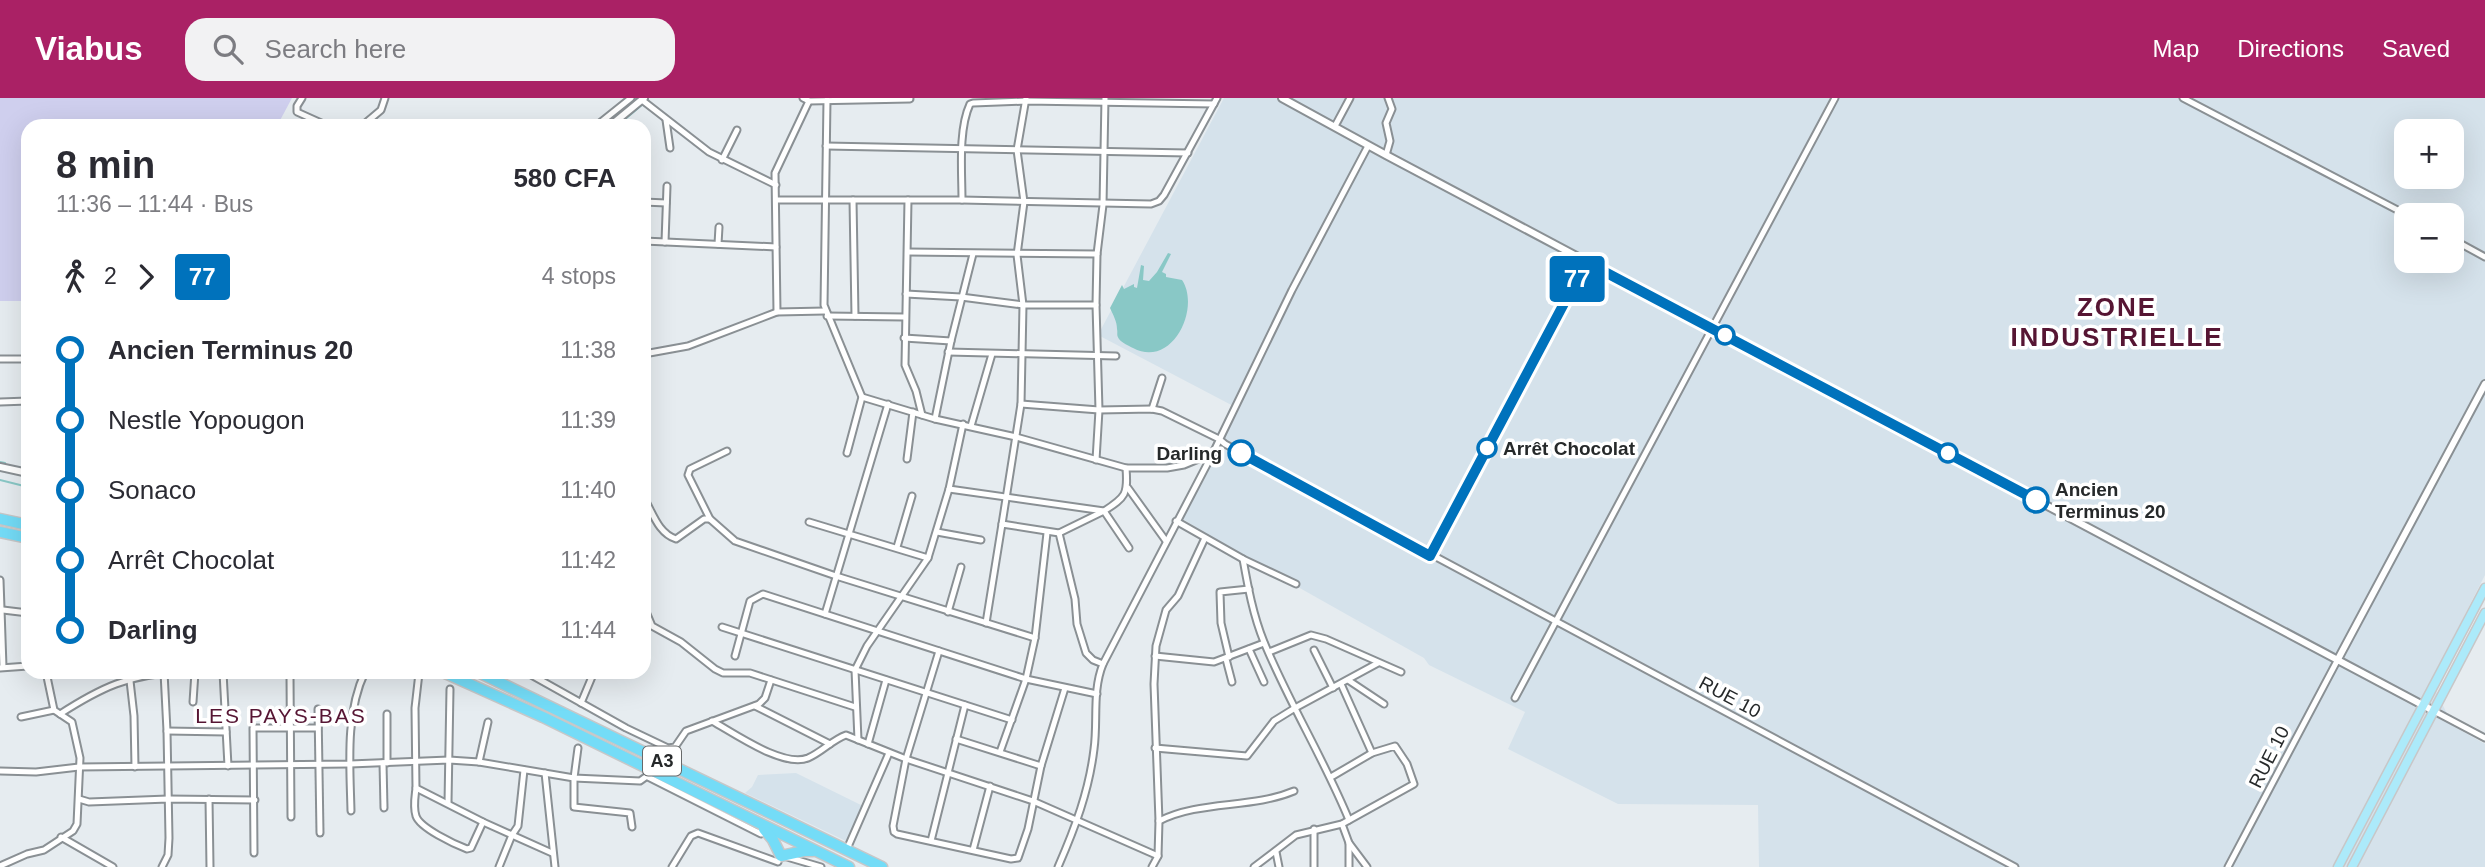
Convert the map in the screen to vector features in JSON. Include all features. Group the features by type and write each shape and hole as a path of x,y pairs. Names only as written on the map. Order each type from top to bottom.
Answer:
{"highway":[{"path":"0,519 21,524"},
{"path":"0,532 21,536"},
{"name":"A3","path":"459,679 505,699 651,774 849,867"},
{"name":"A3","path":"493,679 882,867"},
{"path":"756,821 774,840 778,862 804,850 818,851"}],"main road":[{"path":"2338,867 2485,588"},
{"path":"2352,867 2485,613"}],"street":[{"path":"302,98 297,111 314,119"},
{"path":"372,119 381,110 385,98"},
{"path":"605,119 631,98"},
{"path":"803,98 809,101 910,99"},
{"path":"1282,98 2337,662 2485,738"},
{"path":"1335,127 1350,98"},
{"path":"1385,155 1390,141 1386,123 1392,109 1388,98"},
{"path":"1515,698 1835,98"},
{"path":"2183,98 2394,208"},
{"path":"619,119 643,99 666,120 722,160 776,185"},
{"path":"986,623 1021,404 1023,304 1017,254 1024,202 1017,149 1026,99"},
{"path":"777,200 1151,204 1159,201 1215,101 1026,99 970,104 966,113 962,149 962,200"},
{"path":"827,100 824,200 826,313 862,397 847,453"},
{"path":"1096,460 1099,410 1097,254 1103,205 1104,100"},
{"path":"777,312 776,169 809,101"},
{"path":"666,120 670,148"},
{"path":"722,160 737,130"},
{"path":"826,146 1188,153"},
{"path":"1058,867 1079,821 1095,747 1097,694 1103,664 1368,146"},
{"path":"665,242 667,186"},
{"path":"853,200 855,316"},
{"path":"908,200 905,365 922,415"},
{"path":"651,202 666,202"},
{"path":"718,244 719,227"},
{"path":"651,241 776,247"},
{"path":"2464,246 2485,257"},
{"path":"908,252 1097,254"},
{"path":"935,419 948,352 973,254"},
{"path":"906,294 1023,304 1096,306"},
{"path":"651,353 688,346 777,312 904,317"},
{"path":"904,338 951,341"},
{"path":"948,352 1116,356"},
{"path":"971,426 992,354"},
{"path":"0,359 21,359"},
{"path":"1021,404 1099,410 1152,409 1162,378"},
{"path":"2337,662 2485,384"},
{"path":"862,397 935,419 1016,437 1126,468 1150,469 1184,465 1213,453"},
{"path":"0,402 21,401"},
{"path":"825,614 888,404"},
{"name":"RUE 10","path":"1152,409 1219,439 1430,556 2015,867"},
{"path":"907,459 913,412"},
{"path":"858,740 855,670 877,631 928,558 949,489 964,424"},
{"path":"727,451 688,472 710,519 734,541 902,598 1035,638"},
{"path":"0,467 21,472"},
{"path":"1126,468 1128,488 1166,541"},
{"path":"1002,524 1059,533 1118,503 1128,488"},
{"path":"949,489 1104,512 1129,548"},
{"path":"897,548 912,496"},
{"path":"651,511 659,526 676,539 704,519 710,519"},
{"path":"1176,521 1243,559 1296,584"},
{"path":"809,522 928,558"},
{"path":"937,532 981,540"},
{"path":"1000,752 1026,679 1035,638 1047,533"},
{"path":"1059,533 1075,599 1077,624 1086,653 1103,664"},
{"path":"1152,867 1158,856 1159,821 1155,656 1166,610 1178,596 1205,538"},
{"path":"1243,559 1252,609 1264,643 1332,777 1349,820"},
{"path":"948,612 961,567"},
{"path":"0,580 3,610 1,668 21,667"},
{"path":"1232,682 1221,623 1220,592 1249,589"},
{"path":"735,656 750,601 763,594 1026,679 1097,694"},
{"path":"3,610 21,612"},
{"path":"651,624 681,642 715,669 732,674 751,673 855,707"},
{"path":"722,627 1012,720"},
{"path":"1269,652 1311,635 1401,672"},
{"path":"1155,656 1214,662 1264,643"},
{"path":"1249,649 1264,682"},
{"path":"1314,650 1333,688"},
{"path":"939,651 906,759 893,830 897,834 1011,859 1018,858 1028,829 1041,766 1065,688"},
{"name":"RUE 10","path":"2228,867 2337,662"},
{"path":"1156,748 1247,756 1269,727 1295,708 1378,663"},
{"path":"0,866 44,850 76,828 79,767 74,727 66,717 54,710 48,679"},
{"path":"60,715 121,679"},
{"path":"129,679 134,716 135,768"},
{"path":"162,867 169,855 164,679"},
{"path":"193,702 195,679"},
{"path":"223,679 228,766"},
{"path":"290,679 291,817"},
{"path":"351,811 350,764 355,699 362,679"},
{"path":"418,679 415,708 414,807 417,819 467,849 471,848 483,822"},
{"path":"538,679 668,748 675,747 683,733 755,706 765,698 771,680"},
{"path":"581,703 591,679"},
{"path":"867,744 886,680"},
{"path":"1348,680 1384,704"},
{"path":"1341,684 1372,753"},
{"path":"448,803 450,689"},
{"path":"931,841 965,705"},
{"path":"755,706 831,744"},
{"path":"318,709 320,833"},
{"path":"21,717 54,710"},
{"path":"384,808 387,715"},
{"path":"2427,720 2442,715"},
{"path":"712,721 778,756 794,761 810,757 845,735 906,759 1033,800 1158,856"},
{"path":"479,762 488,722"},
{"path":"254,853 253,728 318,728"},
{"path":"167,731 226,732"},
{"path":"956,739 1041,766"},
{"path":"1254,867 1296,835 1342,824 1414,784 1407,764 1395,746 1372,753 1332,777"},
{"path":"578,748 574,807 630,813 632,827"},
{"path":"847,850 889,752"},
{"path":"0,771 449,760 479,762 574,778 640,781 651,774 761,834"},
{"path":"499,867 518,826 524,770"},
{"path":"545,773 555,867"},
{"path":"973,850 990,786"},
{"path":"415,788 552,853"},
{"path":"1159,821 1182,812 1246,804 1294,791"},
{"path":"79,799 89,802 255,800"},
{"path":"209,799 209,867"},
{"path":"1342,824 1349,843 1367,867"},
{"path":"1314,829 1314,867"},
{"path":"672,867 691,836 698,833 778,862 821,867"},
{"path":"61,837 113,867"},
{"path":"1349,843 1349,867"},
{"path":"1276,852 1279,867"}],"shaded area":[{"path":"0,98 292,98 281,119 21,119 21,301 0,301"},
{"path":"1224,98 2485,98 2485,575 2431,681 2453,726 2485,744 2485,867 1759,867 1758,805 1618,804 1508,749 1525,712 1429,665 1424,658 1225,546 1183,519 1239,409 1098,335"},
{"path":"1168,253 1171,254 1162,272 1166,277 1182,280 1188,305 1185,319 1171,343 1160,350 1147,352 1133,348 1119,339 1116,321 1110,308 1122,285 1124,289 1134,284 1137,288 1141,265 1144,266 1143,280 1149,281"},
{"path":"796,773 863,806 848,842 745,793 752,787 758,775"}],"waterway":[{"path":"611,119 636,98"},
{"path":"625,119 643,104"},
{"path":"0,462 5,463"},
{"path":"0,480 21,485"}],"bus line":[{"name":"77","path":"1241,453 1430,556 1586,262 2036,500"}],"place":[{"name":"Arrêt Chocolat","path":"1487,448"},
{"name":"Darling","path":"1241,453"},
{"name":"Ancien Terminus 20","path":"2036,500"}],"district":[{"name":"ZONE INDUSTRIELLE","path":"2117,322"},
{"name":"LES PAYS-BAS","path":"281,715"}]}
